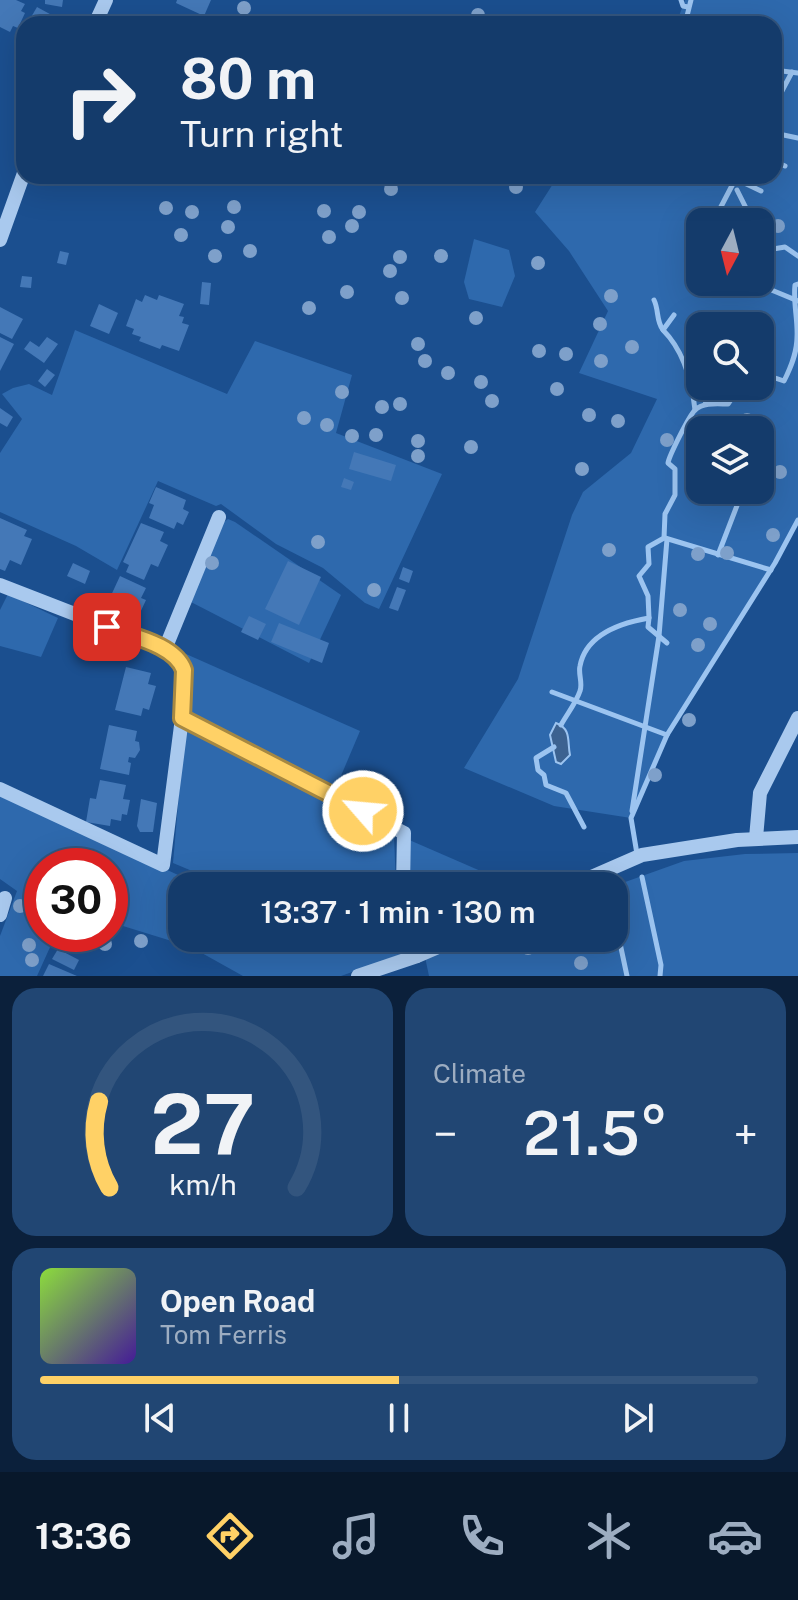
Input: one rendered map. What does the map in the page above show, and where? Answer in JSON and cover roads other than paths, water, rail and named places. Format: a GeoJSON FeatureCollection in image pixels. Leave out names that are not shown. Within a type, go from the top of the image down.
{"type":"FeatureCollection","features":[{"type":"Feature","properties":{"kind":"street"},"geometry":{"type":"LineString","coordinates":[[0,240],[20,184]]}},
{"type":"Feature","properties":{"kind":"street"},"geometry":{"type":"LineString","coordinates":[[165,649],[219,517]]}},
{"type":"Feature","properties":{"kind":"street"},"geometry":{"type":"LineString","coordinates":[[0,585],[165,649],[176,656],[184,670],[182,718],[163,865],[0,789]]}},
{"type":"Feature","properties":{"kind":"street"},"geometry":{"type":"LineString","coordinates":[[182,718],[404,833],[403,872]]}},
{"type":"Feature","properties":{"kind":"street"},"geometry":{"type":"LineString","coordinates":[[756,838],[760,793],[798,718]]}},
{"type":"Feature","properties":{"kind":"street"},"geometry":{"type":"LineString","coordinates":[[603,872],[642,855],[756,838],[798,837]]}},
{"type":"Feature","properties":{"kind":"street"},"geometry":{"type":"LineString","coordinates":[[0,915],[5,898]]}},
{"type":"Feature","properties":{"kind":"street"},"geometry":{"type":"LineString","coordinates":[[415,952],[417,956]]}},
{"type":"Feature","properties":{"kind":"street"},"geometry":{"type":"LineString","coordinates":[[358,976],[426,952]]}},
{"type":"Feature","properties":{"kind":"waterway"},"geometry":{"type":"LineString","coordinates":[[681,0],[683,6],[688,7]]}},
{"type":"Feature","properties":{"kind":"waterway"},"geometry":{"type":"LineString","coordinates":[[687,16],[691,0]]}},
{"type":"Feature","properties":{"kind":"waterway"},"geometry":{"type":"LineString","coordinates":[[782,71],[798,73]]}},
{"type":"Feature","properties":{"kind":"waterway"},"geometry":{"type":"LineString","coordinates":[[782,91],[792,72]]}},
{"type":"Feature","properties":{"kind":"waterway"},"geometry":{"type":"LineString","coordinates":[[782,135],[798,138]]}},
{"type":"Feature","properties":{"kind":"waterway"},"geometry":{"type":"LineString","coordinates":[[720,208],[733,184]]}},
{"type":"Feature","properties":{"kind":"waterway"},"geometry":{"type":"LineString","coordinates":[[746,184],[761,191]]}},
{"type":"Feature","properties":{"kind":"waterway"},"geometry":{"type":"LineString","coordinates":[[737,190],[746,208]]}},
{"type":"Feature","properties":{"kind":"waterway"},"geometry":{"type":"LineString","coordinates":[[774,249],[785,247],[798,256]]}},
{"type":"Feature","properties":{"kind":"waterway"},"geometry":{"type":"LineString","coordinates":[[774,378],[784,381],[795,354],[795,285],[798,284]]}},
{"type":"Feature","properties":{"kind":"waterway"},"geometry":{"type":"LineString","coordinates":[[774,291],[798,301]]}},
{"type":"Feature","properties":{"kind":"waterway"},"geometry":{"type":"LineString","coordinates":[[654,300],[663,330]]}},
{"type":"Feature","properties":{"kind":"waterway"},"geometry":{"type":"LineString","coordinates":[[674,315],[663,330],[686,367],[695,410]]}},
{"type":"Feature","properties":{"kind":"waterway"},"geometry":{"type":"LineString","coordinates":[[705,404],[707,400]]}},
{"type":"Feature","properties":{"kind":"waterway"},"geometry":{"type":"LineString","coordinates":[[561,725],[580,691],[580,666],[589,646],[616,627],[649,618],[648,596],[639,576],[649,564],[648,547],[664,538],[665,514],[675,495],[675,469],[668,463],[695,410],[707,405],[728,404],[731,400]]}},
{"type":"Feature","properties":{"kind":"waterway"},"geometry":{"type":"LineString","coordinates":[[718,555],[738,504]]}},
{"type":"Feature","properties":{"kind":"waterway"},"geometry":{"type":"LineString","coordinates":[[637,854],[631,818],[667,735],[775,563],[798,520]]}},
{"type":"Feature","properties":{"kind":"waterway"},"geometry":{"type":"LineString","coordinates":[[665,538],[771,570]]}},
{"type":"Feature","properties":{"kind":"waterway"},"geometry":{"type":"LineString","coordinates":[[632,811],[659,636],[667,539]]}},
{"type":"Feature","properties":{"kind":"waterway"},"geometry":{"type":"LineString","coordinates":[[649,618],[648,627],[667,643]]}},
{"type":"Feature","properties":{"kind":"waterway"},"geometry":{"type":"LineString","coordinates":[[552,692],[667,735]]}},
{"type":"Feature","properties":{"kind":"waterway"},"geometry":{"type":"LineString","coordinates":[[554,747],[536,758],[538,770],[544,775],[546,785],[566,793],[584,827]]}},
{"type":"Feature","properties":{"kind":"waterway"},"geometry":{"type":"LineString","coordinates":[[642,877],[661,965],[660,976]]}},
{"type":"Feature","properties":{"kind":"waterway"},"geometry":{"type":"LineString","coordinates":[[622,952],[627,976]]}}]}
